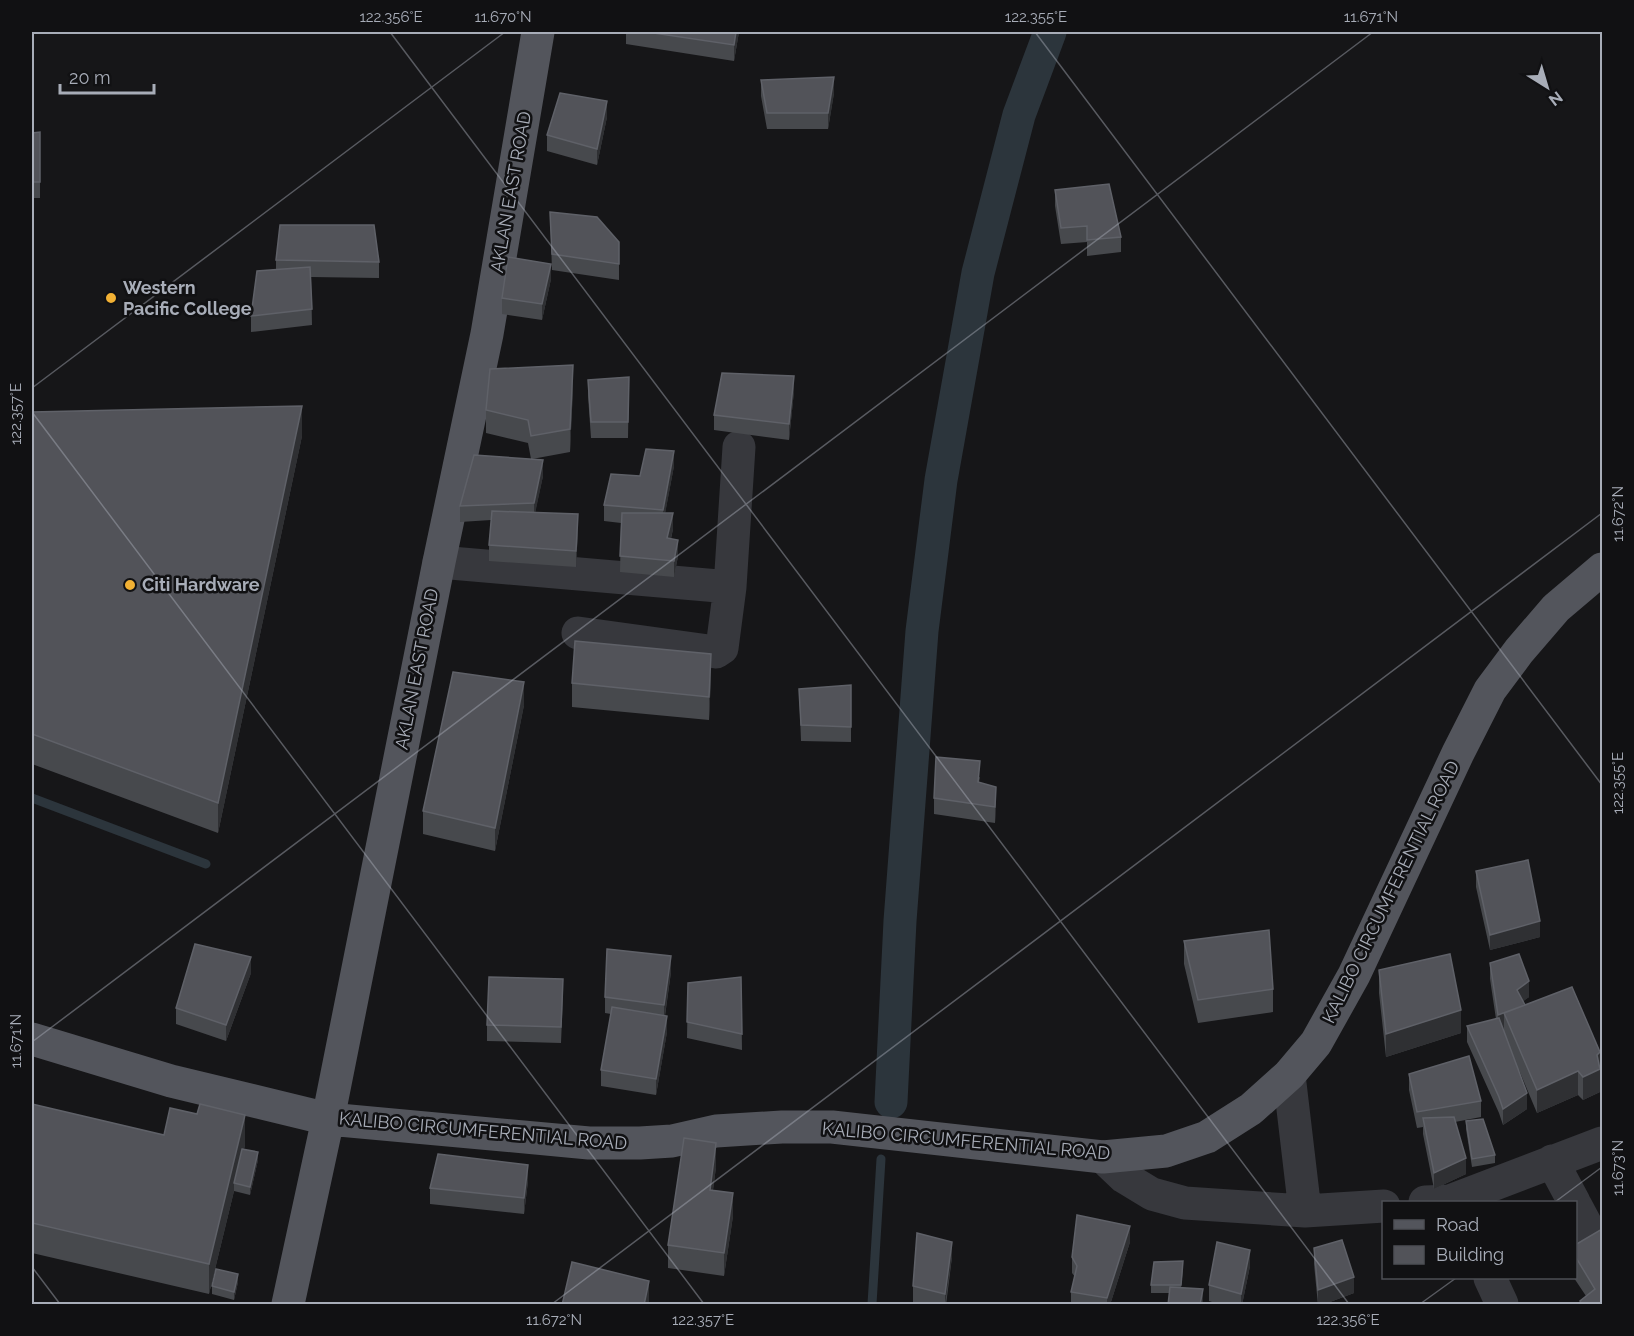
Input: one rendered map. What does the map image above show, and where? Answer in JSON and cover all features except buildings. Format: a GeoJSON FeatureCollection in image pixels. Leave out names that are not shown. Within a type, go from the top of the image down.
{"type":"FeatureCollection","features":[{"type":"Feature","properties":{"kind":"main road","name":"AKLAN EAST ROAD"},"geometry":{"type":"LineString","coordinates":[[288,1305],[328,1119],[487,334],[538,32]]}},
{"type":"Feature","properties":{"kind":"main road","name":"KALIBO CIRCUMFERENTIAL ROAD"},"geometry":{"type":"LineString","coordinates":[[32,1039],[171,1081],[328,1119],[589,1143],[672,1141],[716,1131],[832,1127],[1103,1157],[1166,1151],[1207,1137],[1251,1108],[1289,1075],[1316,1042],[1354,975],[1490,690],[1519,651],[1556,608],[1602,569]]}},
{"type":"Feature","properties":{"kind":"street"},"geometry":{"type":"LineString","coordinates":[[578,633],[716,652],[722,648],[730,587],[739,447]]}},
{"type":"Feature","properties":{"kind":"street"},"geometry":{"type":"LineString","coordinates":[[439,562],[730,587]]}},
{"type":"Feature","properties":{"kind":"street"},"geometry":{"type":"LineString","coordinates":[[1289,1075],[1305,1211]]}},
{"type":"Feature","properties":{"kind":"street"},"geometry":{"type":"LineString","coordinates":[[1445,1201],[1602,1143]]}},
{"type":"Feature","properties":{"kind":"street"},"geometry":{"type":"LineString","coordinates":[[1103,1157],[1124,1177],[1152,1194],[1185,1203],[1305,1211],[1382,1206]]}},
{"type":"Feature","properties":{"kind":"street"},"geometry":{"type":"LineString","coordinates":[[1552,1161],[1573,1201]]}},
{"type":"Feature","properties":{"kind":"street"},"geometry":{"type":"LineString","coordinates":[[1577,1208],[1592,1236]]}},
{"type":"Feature","properties":{"kind":"street"},"geometry":{"type":"LineString","coordinates":[[1490,1279],[1502,1305]]}},
{"type":"Feature","properties":{"kind":"waterway"},"geometry":{"type":"LineString","coordinates":[[891,1102],[900,921],[922,631],[941,480],[978,273],[1019,115],[1050,32]]}},
{"type":"Feature","properties":{"kind":"waterway"},"geometry":{"type":"LineString","coordinates":[[32,798],[206,864]]}},
{"type":"Feature","properties":{"kind":"waterway"},"geometry":{"type":"LineString","coordinates":[[872,1304],[881,1159]]}},
{"type":"Feature","properties":{"kind":"place","name":"Western Pacific College"},"geometry":{"type":"Point","coordinates":[111,298]}},
{"type":"Feature","properties":{"kind":"place","name":"Citi Hardware"},"geometry":{"type":"Point","coordinates":[130,585]}}]}
